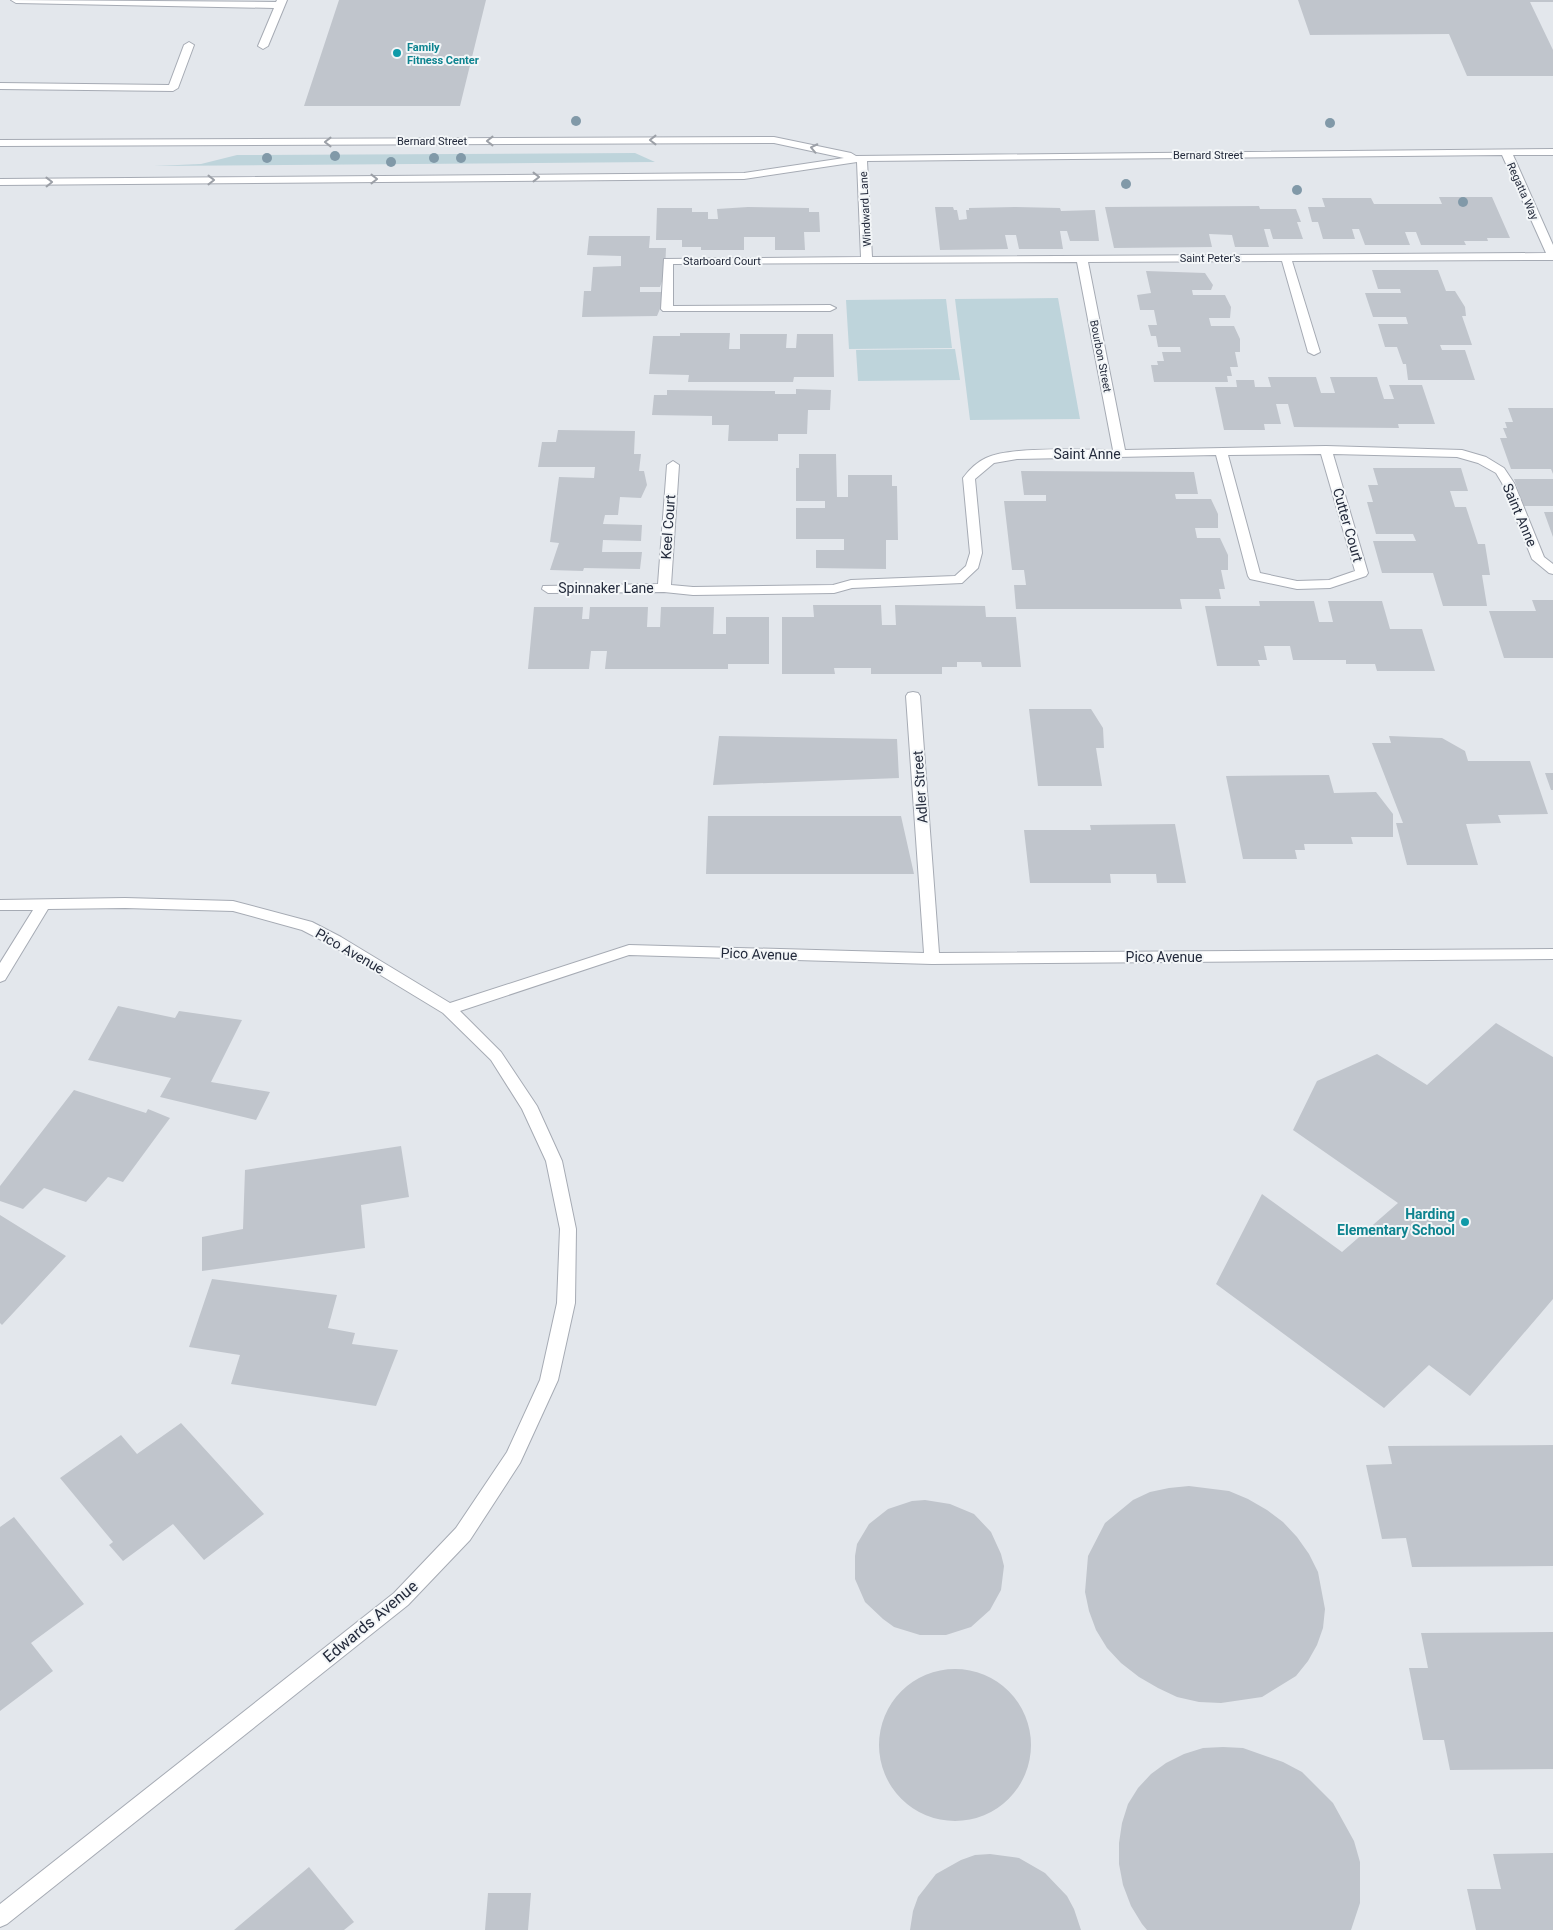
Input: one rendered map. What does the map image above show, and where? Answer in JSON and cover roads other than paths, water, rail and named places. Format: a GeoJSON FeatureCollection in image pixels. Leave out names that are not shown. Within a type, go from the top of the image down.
{"type":"FeatureCollection","features":[{"type":"Feature","properties":{"kind":"street"},"geometry":{"type":"LineString","coordinates":[[16,0],[280,3],[263,46]]}},
{"type":"Feature","properties":{"kind":"street"},"geometry":{"type":"LineString","coordinates":[[0,86],[173,88],[189,45]]}},
{"type":"Feature","properties":{"kind":"street","name":"Bernard Street"},"geometry":{"type":"LineString","coordinates":[[0,143],[774,140],[862,158]]}},
{"type":"Feature","properties":{"kind":"street","name":"Regatta Way"},"geometry":{"type":"LineString","coordinates":[[1506,152],[1553,256]]}},
{"type":"Feature","properties":{"kind":"street","name":"Bernard Street"},"geometry":{"type":"LineString","coordinates":[[0,182],[744,176],[862,158],[1553,152]]}},
{"type":"Feature","properties":{"kind":"street","name":"Windward Lane"},"geometry":{"type":"LineString","coordinates":[[862,158],[867,260]]}},
{"type":"Feature","properties":{"kind":"street","name":"Saint Peter's"},"geometry":{"type":"LineString","coordinates":[[867,260],[1553,256]]}},
{"type":"Feature","properties":{"kind":"street"},"geometry":{"type":"LineString","coordinates":[[1286,257],[1314,352]]}},
{"type":"Feature","properties":{"kind":"street","name":"Bourbon Street"},"geometry":{"type":"LineString","coordinates":[[1082,258],[1120,454]]}},
{"type":"Feature","properties":{"kind":"street","name":"Starboard Court"},"geometry":{"type":"LineString","coordinates":[[830,308],[667,309],[668,261],[867,260]]}},
{"type":"Feature","properties":{"kind":"street","name":"Saint Anne"},"geometry":{"type":"LineString","coordinates":[[664,588],[693,591],[834,589],[851,584],[958,580],[972,568],[976,554],[969,478],[980,464],[998,457],[1017,455],[1326,450],[1458,453],[1482,460],[1500,471],[1508,483],[1538,559],[1553,570]]}},
{"type":"Feature","properties":{"kind":"street","name":"Cutter Court"},"geometry":{"type":"LineString","coordinates":[[1221,453],[1254,576],[1297,585],[1314,585],[1330,584],[1362,573],[1326,450]]}},
{"type":"Feature","properties":{"kind":"street","name":"Keel Court"},"geometry":{"type":"LineString","coordinates":[[664,588],[673,465]]}},
{"type":"Feature","properties":{"kind":"street","name":"Spinnaker Lane"},"geometry":{"type":"LineString","coordinates":[[548,589],[664,588]]}},
{"type":"Feature","properties":{"kind":"street","name":"Adler Street"},"geometry":{"type":"LineString","coordinates":[[913,696],[932,959]]}},
{"type":"Feature","properties":{"kind":"street","name":"Pico Avenue"},"geometry":{"type":"LineString","coordinates":[[0,905],[125,903],[233,906],[307,926],[336,941],[448,1009],[629,950],[932,959],[1553,954]]}},
{"type":"Feature","properties":{"kind":"street"},"geometry":{"type":"LineString","coordinates":[[0,976],[44,904]]}},
{"type":"Feature","properties":{"kind":"street","name":"Edwards Avenue"},"geometry":{"type":"LineString","coordinates":[[0,1917],[401,1599],[463,1534],[514,1458],[549,1380],[566,1303],[568,1230],[554,1161],[529,1106],[496,1056],[448,1009]]}},
{"type":"Feature","properties":{"kind":"place","name":"Family Fitness Center"},"geometry":{"type":"Point","coordinates":[397,53]}},
{"type":"Feature","properties":{"kind":"place","name":"Harding Elementary School"},"geometry":{"type":"Point","coordinates":[1465,1222]}}]}
